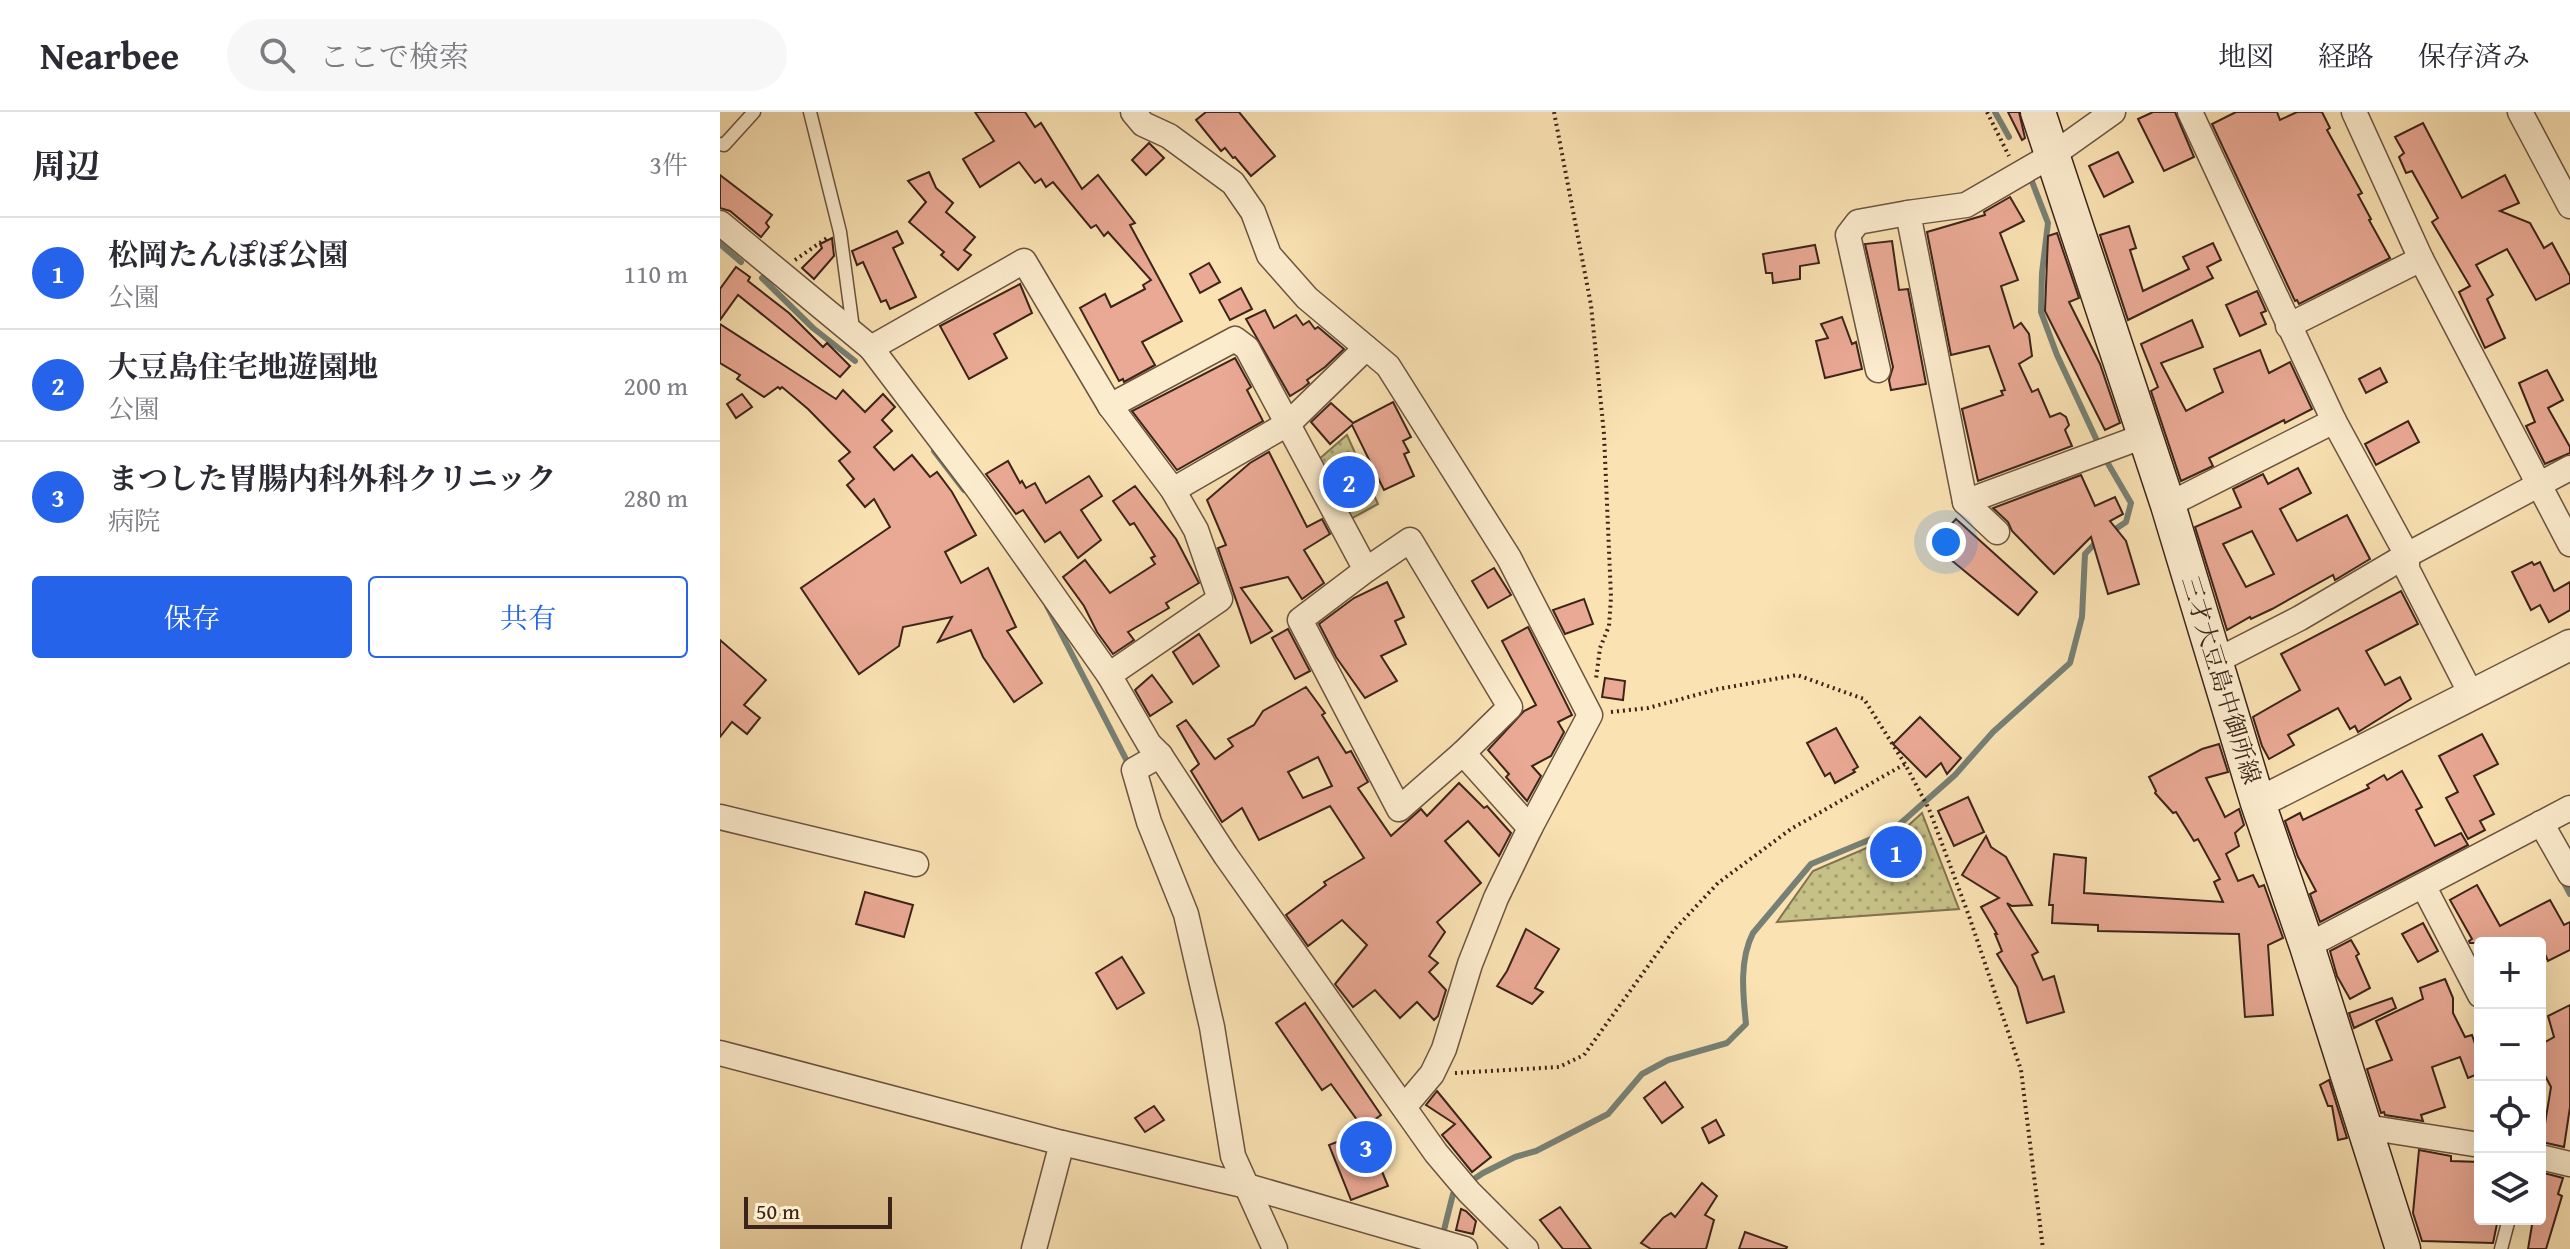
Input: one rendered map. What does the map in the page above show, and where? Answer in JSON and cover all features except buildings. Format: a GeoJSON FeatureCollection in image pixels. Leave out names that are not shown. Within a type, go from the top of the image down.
{"type":"FeatureCollection","features":[{"type":"Feature","properties":{"kind":"main road","name":"三才大豆島中御所線"},"geometry":{"type":"LineString","coordinates":[[2038,112],[2168,505],[2258,803],[2366,1127],[2403,1249]]}},
{"type":"Feature","properties":{"kind":"street"},"geometry":{"type":"LineString","coordinates":[[1133,112],[1143,124],[1180,143],[1233,183],[1253,212],[1269,255],[1307,298],[1388,366],[1509,558],[1590,715],[1496,898],[1470,964],[1453,1024],[1432,1074],[1405,1106]]}},
{"type":"Feature","properties":{"kind":"street"},"geometry":{"type":"LineString","coordinates":[[1878,370],[1848,235],[1858,222],[1966,205],[2054,154],[2113,112]]}},
{"type":"Feature","properties":{"kind":"street"},"geometry":{"type":"LineString","coordinates":[[2190,112],[2288,326],[2334,421],[2407,555],[2407,569],[2471,694]]}},
{"type":"Feature","properties":{"kind":"street"},"geometry":{"type":"LineString","coordinates":[[2520,112],[2570,206]]}},
{"type":"Feature","properties":{"kind":"street"},"geometry":{"type":"LineString","coordinates":[[2363,116],[2421,259],[2570,544]]}},
{"type":"Feature","properties":{"kind":"street"},"geometry":{"type":"LineString","coordinates":[[1908,213],[1965,502],[1997,532]]}},
{"type":"Feature","properties":{"kind":"street"},"geometry":{"type":"LineString","coordinates":[[720,223],[871,348],[978,489],[1109,675],[1149,744],[1160,755],[1226,856],[1436,1153],[1464,1187],[1526,1249]]}},
{"type":"Feature","properties":{"kind":"street"},"geometry":{"type":"LineString","coordinates":[[2288,326],[2421,259]]}},
{"type":"Feature","properties":{"kind":"street"},"geometry":{"type":"LineString","coordinates":[[871,348],[1024,261],[1110,406],[1173,490],[1196,530],[1220,599],[1109,675]]}},
{"type":"Feature","properties":{"kind":"street"},"geometry":{"type":"LineString","coordinates":[[1110,406],[1235,339],[1247,348],[1366,570]]}},
{"type":"Feature","properties":{"kind":"street"},"geometry":{"type":"LineString","coordinates":[[1173,490],[1289,423],[1366,348]]}},
{"type":"Feature","properties":{"kind":"street"},"geometry":{"type":"LineString","coordinates":[[2168,505],[2334,421]]}},
{"type":"Feature","properties":{"kind":"street"},"geometry":{"type":"LineString","coordinates":[[1965,502],[2144,436]]}},
{"type":"Feature","properties":{"kind":"street"},"geometry":{"type":"LineString","coordinates":[[2216,661],[2300,618],[2407,555],[2570,468]]}},
{"type":"Feature","properties":{"kind":"street"},"geometry":{"type":"LineString","coordinates":[[1410,540],[1510,707],[1399,809],[1300,620],[1366,570],[1410,540]]}},
{"type":"Feature","properties":{"kind":"street"},"geometry":{"type":"LineString","coordinates":[[2258,803],[2570,645]]}},
{"type":"Feature","properties":{"kind":"street"},"geometry":{"type":"LineString","coordinates":[[1463,753],[1530,828]]}},
{"type":"Feature","properties":{"kind":"street"},"geometry":{"type":"LineString","coordinates":[[1160,755],[1134,770],[1149,822],[1186,914],[1212,1027],[1233,1156],[1275,1249]]}},
{"type":"Feature","properties":{"kind":"street"},"geometry":{"type":"LineString","coordinates":[[2307,946],[2570,808]]}},
{"type":"Feature","properties":{"kind":"street"},"geometry":{"type":"LineString","coordinates":[[720,817],[916,864]]}},
{"type":"Feature","properties":{"kind":"street"},"geometry":{"type":"LineString","coordinates":[[2541,823],[2570,874]]}},
{"type":"Feature","properties":{"kind":"street"},"geometry":{"type":"LineString","coordinates":[[2424,887],[2474,983]]}},
{"type":"Feature","properties":{"kind":"street"},"geometry":{"type":"LineString","coordinates":[[720,1053],[1062,1143],[1247,1186],[1449,1245]]}},
{"type":"Feature","properties":{"kind":"street"},"geometry":{"type":"LineString","coordinates":[[2366,1127],[2474,1144]]}},
{"type":"Feature","properties":{"kind":"street"},"geometry":{"type":"LineString","coordinates":[[1034,1249],[1062,1143]]}},
{"type":"Feature","properties":{"kind":"street"},"geometry":{"type":"LineString","coordinates":[[2546,1158],[2570,1164]]}},
{"type":"Feature","properties":{"kind":"lane"},"geometry":{"type":"LineString","coordinates":[[720,144],[724,145],[754,112]]}},
{"type":"Feature","properties":{"kind":"lane"},"geometry":{"type":"LineString","coordinates":[[810,112],[840,231],[852,321],[847,327]]}},
{"type":"Feature","properties":{"kind":"lane"},"geometry":{"type":"LineString","coordinates":[[2501,1249],[2507,1225]]}},
{"type":"Feature","properties":{"kind":"lane"},"geometry":{"type":"LineString","coordinates":[[2403,1249],[2412,1249]]}},
{"type":"Feature","properties":{"kind":"path"},"geometry":{"type":"LineString","coordinates":[[1554,112],[1591,305],[1604,434],[1611,597],[1609,626],[1600,648],[1590,715],[1648,708],[1718,689],[1797,675],[1864,699],[1929,809],[2021,1070],[2043,1249]]}},
{"type":"Feature","properties":{"kind":"path"},"geometry":{"type":"LineString","coordinates":[[1987,112],[2017,173]]}},
{"type":"Feature","properties":{"kind":"path"},"geometry":{"type":"LineString","coordinates":[[780,271],[811,247],[840,231]]}},
{"type":"Feature","properties":{"kind":"path"},"geometry":{"type":"LineString","coordinates":[[1432,1074],[1559,1067],[1584,1055],[1674,930],[1718,883],[1791,829],[1905,764]]}},
{"type":"Feature","properties":{"kind":"shaded area"},"geometry":{"type":"Polygon","coordinates":[[[1347,435],[1378,504],[1349,520],[1318,460],[1347,435]]]}},
{"type":"Feature","properties":{"kind":"shaded area"},"geometry":{"type":"Polygon","coordinates":[[[1922,813],[1959,909],[1777,922],[1813,871],[1899,834],[1922,813]]]}},
{"type":"Feature","properties":{"kind":"waterway"},"geometry":{"type":"LineString","coordinates":[[1995,112],[2009,137]]}},
{"type":"Feature","properties":{"kind":"waterway"},"geometry":{"type":"LineString","coordinates":[[2031,179],[2048,223],[2041,312],[2057,355],[2099,445]]}},
{"type":"Feature","properties":{"kind":"waterway"},"geometry":{"type":"LineString","coordinates":[[720,244],[741,262]]}},
{"type":"Feature","properties":{"kind":"waterway"},"geometry":{"type":"LineString","coordinates":[[762,278],[813,328],[855,361]]}},
{"type":"Feature","properties":{"kind":"waterway"},"geometry":{"type":"LineString","coordinates":[[934,451],[964,490]]}},
{"type":"Feature","properties":{"kind":"waterway"},"geometry":{"type":"LineString","coordinates":[[2103,455],[2131,503],[2126,522],[2111,532]]}},
{"type":"Feature","properties":{"kind":"waterway"},"geometry":{"type":"LineString","coordinates":[[1468,1183],[1515,1157],[1536,1151],[1608,1114],[1642,1074],[1668,1060],[1727,1043],[1746,1024],[1743,978],[1753,933],[1811,864],[1893,830],[1955,775],[1993,732],[2070,663],[2082,617],[2085,554],[2098,540]]}},
{"type":"Feature","properties":{"kind":"waterway"},"geometry":{"type":"LineString","coordinates":[[1047,606],[1130,767]]}},
{"type":"Feature","properties":{"kind":"waterway"},"geometry":{"type":"LineString","coordinates":[[2562,879],[2570,894]]}},
{"type":"Feature","properties":{"kind":"waterway"},"geometry":{"type":"LineString","coordinates":[[1442,1238],[1453,1194],[1459,1190]]}},
{"type":"Feature","properties":{"kind":"place","name":"大豆島住宅地遊園地"},"geometry":{"type":"Point","coordinates":[1349,482]}},
{"type":"Feature","properties":{"kind":"place","name":"松岡たんぽぽ公園"},"geometry":{"type":"Point","coordinates":[1896,852]}},
{"type":"Feature","properties":{"kind":"place","name":"まつした胃腸内科外科クリニック"},"geometry":{"type":"Point","coordinates":[1366,1147]}}]}
